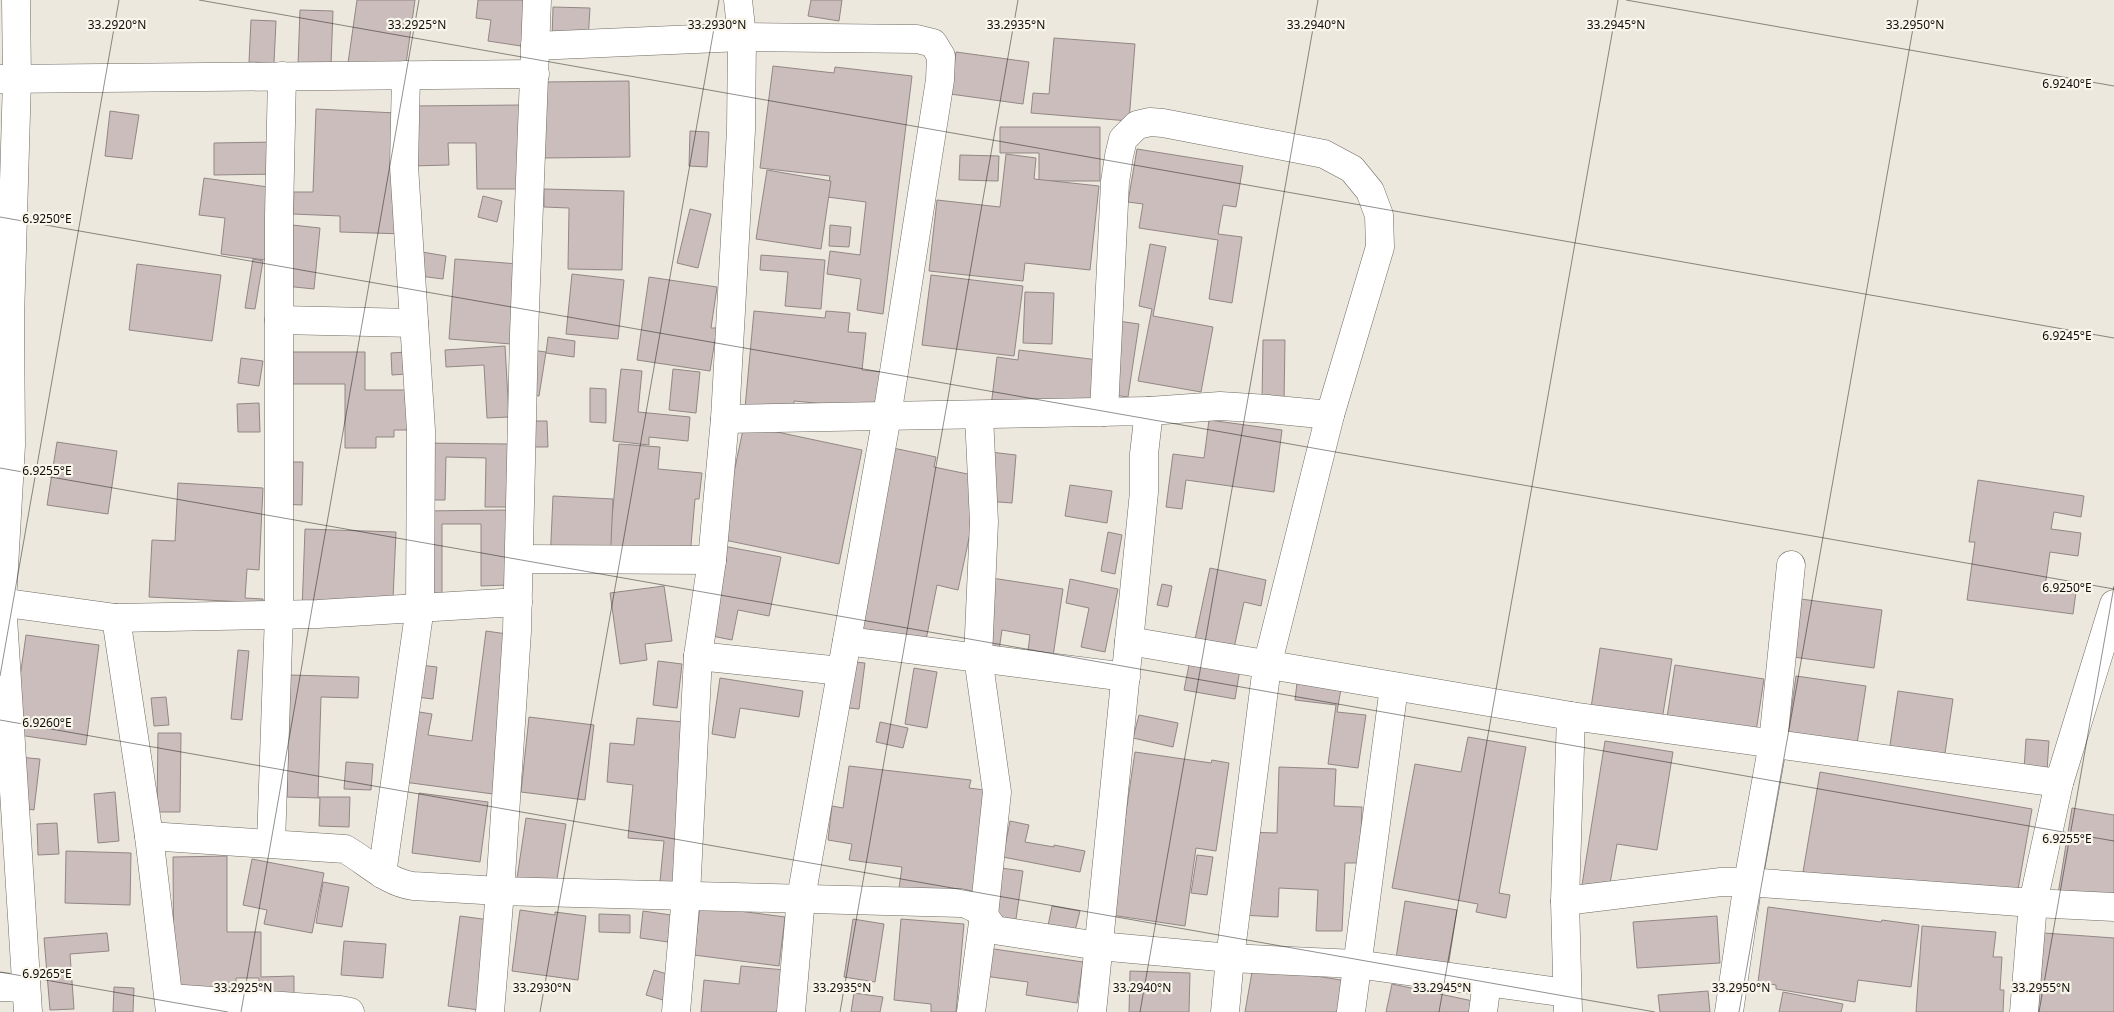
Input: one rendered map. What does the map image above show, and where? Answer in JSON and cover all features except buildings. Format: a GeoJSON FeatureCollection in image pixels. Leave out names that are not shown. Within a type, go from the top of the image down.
{"type":"FeatureCollection","features":[{"type":"Feature","properties":{"kind":"street"},"geometry":{"type":"LineString","coordinates":[[16,0],[8,79],[11,445],[1,602],[18,996]]}},
{"type":"Feature","properties":{"kind":"street"},"geometry":{"type":"LineString","coordinates":[[490,1012],[500,891],[518,602],[524,334],[536,74],[537,0]]}},
{"type":"Feature","properties":{"kind":"street"},"geometry":{"type":"LineString","coordinates":[[676,1012],[686,895],[698,656],[712,560],[724,419],[741,130],[742,37],[738,0]]}},
{"type":"Feature","properties":{"kind":"street"},"geometry":{"type":"LineString","coordinates":[[535,46],[742,37],[918,39],[933,44],[941,56],[940,80],[887,416],[801,898],[790,1012]]}},
{"type":"Feature","properties":{"kind":"street"},"geometry":{"type":"LineString","coordinates":[[8,79],[536,74]]}},
{"type":"Feature","properties":{"kind":"street"},"geometry":{"type":"LineString","coordinates":[[382,874],[420,608],[421,430],[404,166],[406,75]]}},
{"type":"Feature","properties":{"kind":"street"},"geometry":{"type":"LineString","coordinates":[[271,844],[280,614],[279,320],[282,76]]}},
{"type":"Feature","properties":{"kind":"street"},"geometry":{"type":"LineString","coordinates":[[1104,412],[1114,182],[1123,139],[1137,125],[1150,122],[1172,124],[1324,154],[1352,169],[1370,191],[1378,215],[1380,247],[1330,416],[1267,666],[1230,958],[1225,1012]]}},
{"type":"Feature","properties":{"kind":"street"},"geometry":{"type":"LineString","coordinates":[[279,320],[414,324]]}},
{"type":"Feature","properties":{"kind":"street"},"geometry":{"type":"LineString","coordinates":[[724,419],[1149,411],[1220,406],[1330,416]]}},
{"type":"Feature","properties":{"kind":"street"},"geometry":{"type":"LineString","coordinates":[[1092,1012],[1144,492],[1144,454],[1149,411]]}},
{"type":"Feature","properties":{"kind":"street"},"geometry":{"type":"LineString","coordinates":[[971,1012],[984,915],[997,792],[978,658],[984,522],[979,415]]}},
{"type":"Feature","properties":{"kind":"street"},"geometry":{"type":"LineString","coordinates":[[519,559],[712,560]]}},
{"type":"Feature","properties":{"kind":"street"},"geometry":{"type":"LineString","coordinates":[[1729,1012],[1748,882],[1773,743],[1791,565]]}},
{"type":"Feature","properties":{"kind":"street"},"geometry":{"type":"LineString","coordinates":[[1,602],[116,618],[280,614],[518,602]]}},
{"type":"Feature","properties":{"kind":"street"},"geometry":{"type":"LineString","coordinates":[[2024,1012],[2033,904],[2059,783],[2114,604]]}},
{"type":"Feature","properties":{"kind":"street"},"geometry":{"type":"LineString","coordinates":[[116,618],[149,836],[170,1005],[331,1009],[350,1012]]}},
{"type":"Feature","properties":{"kind":"street"},"geometry":{"type":"LineString","coordinates":[[847,641],[1126,678]]}},
{"type":"Feature","properties":{"kind":"street"},"geometry":{"type":"LineString","coordinates":[[1129,641],[1267,666],[1571,716],[2059,783]]}},
{"type":"Feature","properties":{"kind":"street"},"geometry":{"type":"LineString","coordinates":[[698,656],[841,671]]}},
{"type":"Feature","properties":{"kind":"street"},"geometry":{"type":"LineString","coordinates":[[1351,1012],[1394,687]]}},
{"type":"Feature","properties":{"kind":"street"},"geometry":{"type":"LineString","coordinates":[[149,836],[345,849],[382,874],[401,884],[500,891],[961,903],[973,905],[984,915],[994,930],[1099,946],[1230,958],[1356,964],[1487,982],[1568,1002],[1565,901],[1571,716]]}},
{"type":"Feature","properties":{"kind":"street"},"geometry":{"type":"LineString","coordinates":[[1565,901],[1721,882],[1748,882],[2033,904],[2114,907]]}},
{"type":"Feature","properties":{"kind":"street"},"geometry":{"type":"LineString","coordinates":[[1482,1012],[1487,982]]}}]}
